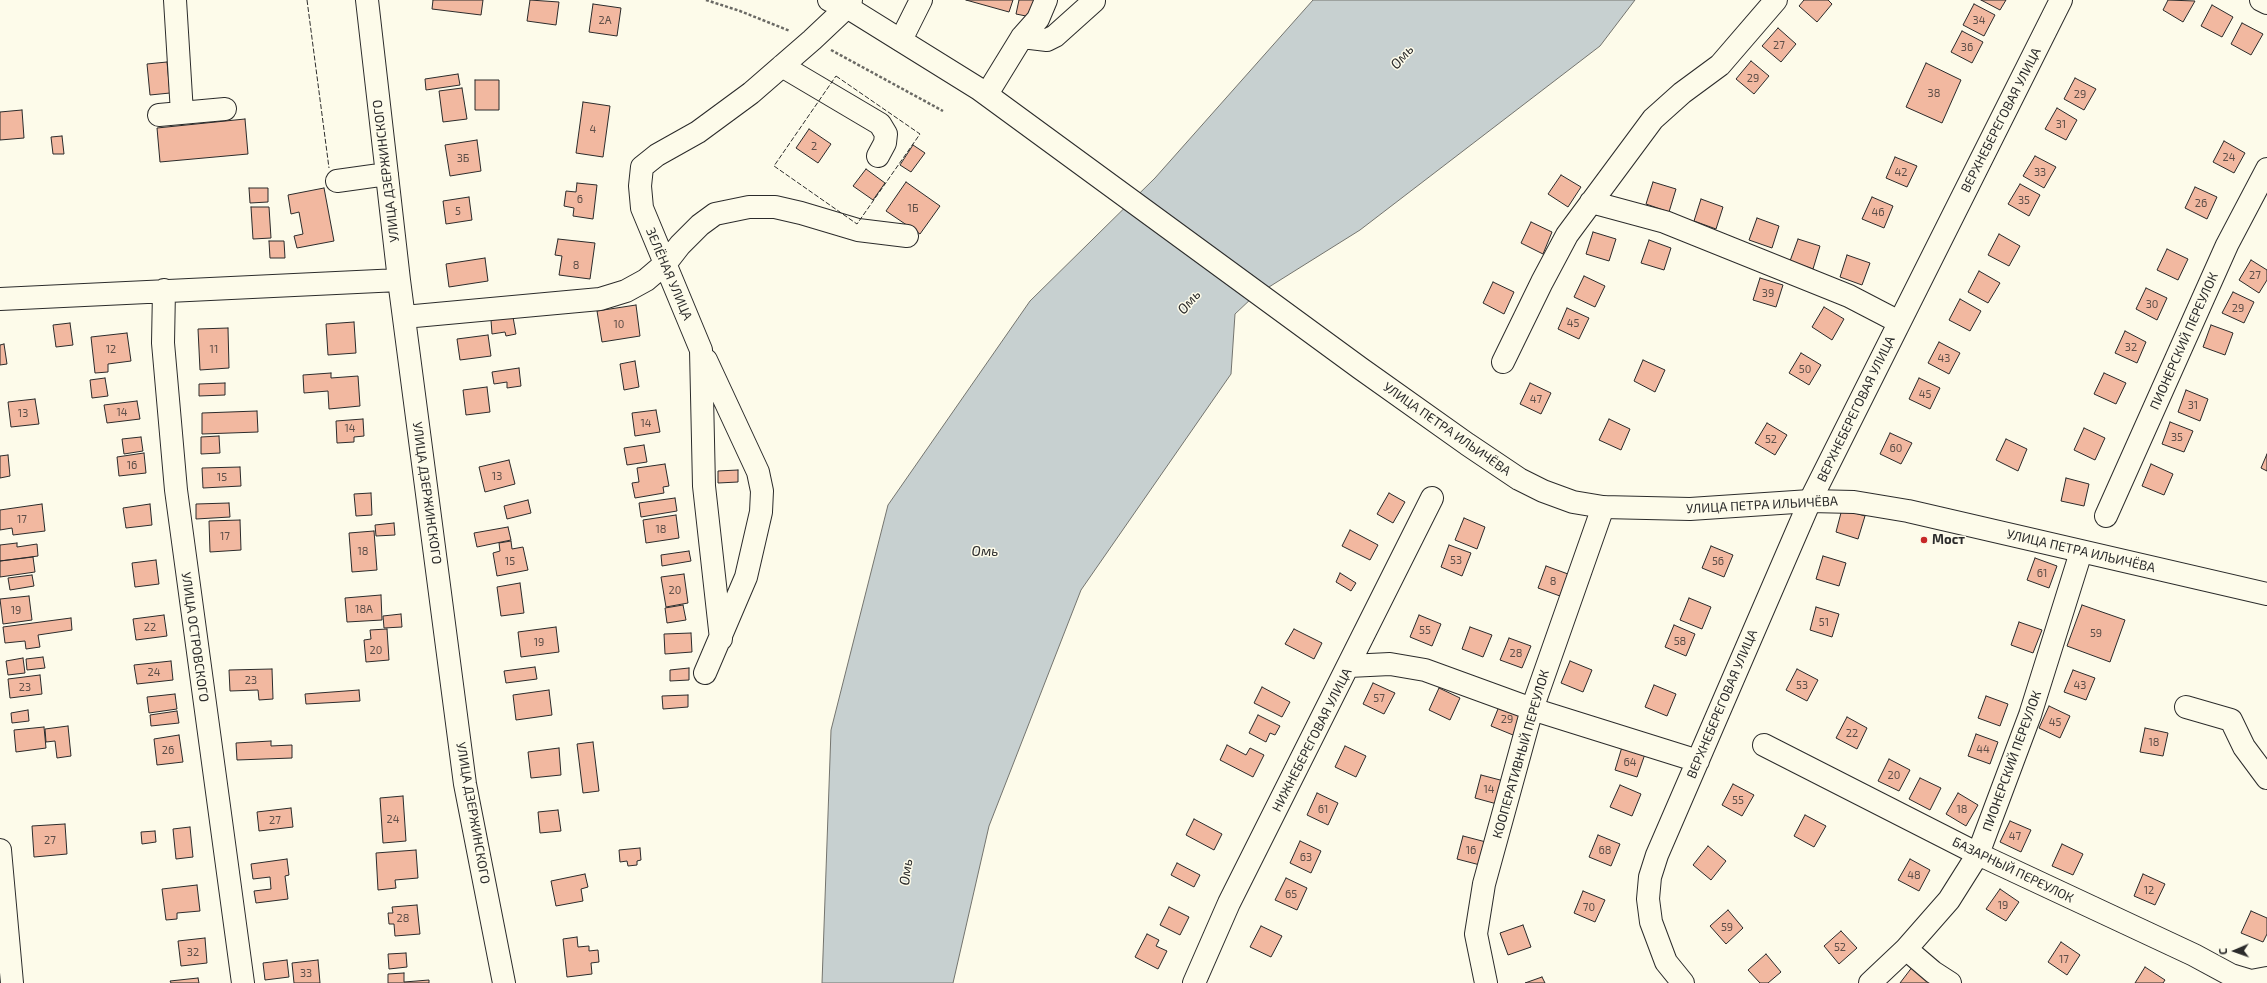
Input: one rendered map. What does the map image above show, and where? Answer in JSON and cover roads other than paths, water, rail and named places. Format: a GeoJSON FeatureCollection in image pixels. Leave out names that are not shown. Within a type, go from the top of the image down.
{"type":"FeatureCollection","features":[{"type":"Feature","properties":{"kind":"street"},"geometry":{"type":"LineString","coordinates":[[175,0],[182,113]]}},
{"type":"Feature","properties":{"kind":"street","name":"УЛИЦА ДЗЕРЖИНСКОГО"},"geometry":{"type":"LineString","coordinates":[[367,0],[399,280],[466,784],[504,983]]}},
{"type":"Feature","properties":{"kind":"street"},"geometry":{"type":"LineString","coordinates":[[901,40],[921,0]]}},
{"type":"Feature","properties":{"kind":"street"},"geometry":{"type":"LineString","coordinates":[[987,94],[1022,37],[1038,19],[1046,0]]}},
{"type":"Feature","properties":{"kind":"street"},"geometry":{"type":"LineString","coordinates":[[1503,362],[1564,242],[1591,202],[1653,119],[1682,93],[1720,65],[1776,0]]}},
{"type":"Feature","properties":{"kind":"street","name":"ВЕРХНЕБЕРЕГОВАЯ УЛИЦА"},"geometry":{"type":"LineString","coordinates":[[1683,983],[1666,962],[1657,943],[1651,922],[1648,898],[1650,877],[1657,855],[1810,500],[2062,0]]}},
{"type":"Feature","properties":{"kind":"street"},"geometry":{"type":"LineString","coordinates":[[2261,0],[2267,3]]}},
{"type":"Feature","properties":{"kind":"street"},"geometry":{"type":"LineString","coordinates":[[1022,37],[1048,40],[1055,36],[1094,1]]}},
{"type":"Feature","properties":{"kind":"street","name":"УЛИЦА ПЕТРА ИЛЬИЧЁВА"},"geometry":{"type":"LineString","coordinates":[[843,2],[987,94],[1360,368],[1519,479],[1543,491],[1573,502],[1603,507],[1690,509],[1810,500],[1854,502],[1908,511],[2267,594]]}},
{"type":"Feature","properties":{"kind":"street","name":"ЗЕЛЁНАЯ УЛИЦА"},"geometry":{"type":"LineString","coordinates":[[721,639],[704,486],[701,350],[666,263],[652,236],[642,208],[640,186],[642,167],[657,155],[698,132],[751,94],[782,66],[843,2]]}},
{"type":"Feature","properties":{"kind":"street"},"geometry":{"type":"LineString","coordinates":[[782,66],[880,124],[886,134],[885,144],[878,156]]}},
{"type":"Feature","properties":{"kind":"street"},"geometry":{"type":"LineString","coordinates":[[159,115],[225,109]]}},
{"type":"Feature","properties":{"kind":"street","name":"ПИОНЕРСКИЙ ПЕРЕУЛОК"},"geometry":{"type":"LineString","coordinates":[[2106,516],[2227,245],[2267,169]]}},
{"type":"Feature","properties":{"kind":"street"},"geometry":{"type":"LineString","coordinates":[[337,181],[387,174]]}},
{"type":"Feature","properties":{"kind":"street"},"geometry":{"type":"LineString","coordinates":[[1591,202],[1665,222],[1850,296],[1899,322]]}},
{"type":"Feature","properties":{"kind":"street"},"geometry":{"type":"LineString","coordinates":[[404,317],[600,299],[626,291],[646,280],[666,263],[680,245],[700,225],[715,214],[749,206],[775,207],[858,230],[907,236]]}},
{"type":"Feature","properties":{"kind":"street"},"geometry":{"type":"LineString","coordinates":[[0,299],[399,280]]}},
{"type":"Feature","properties":{"kind":"street","name":"УЛИЦА ОСТРОВСКОГО"},"geometry":{"type":"LineString","coordinates":[[164,290],[162,343],[176,490],[243,983]]}},
{"type":"Feature","properties":{"kind":"street"},"geometry":{"type":"LineString","coordinates":[[701,350],[758,472],[762,491],[761,512],[746,577],[721,639],[705,673]]}},
{"type":"Feature","properties":{"kind":"street","name":"НИЖНЕБЕРЕГОВАЯ УЛИЦА"},"geometry":{"type":"LineString","coordinates":[[1194,983],[1229,903],[1432,498]]}},
{"type":"Feature","properties":{"kind":"street","name":"КООПЕРАТИВНЫЙ ПЕРЕУЛОК"},"geometry":{"type":"LineString","coordinates":[[1486,983],[1476,934],[1484,884],[1532,709],[1603,507]]}},
{"type":"Feature","properties":{"kind":"street","name":"ПИОНЕРСКИЙ ПЕРЕУЛОК"},"geometry":{"type":"LineString","coordinates":[[1870,983],[1906,949],[1949,900],[1978,854],[2030,715],[2081,552]]}},
{"type":"Feature","properties":{"kind":"street"},"geometry":{"type":"LineString","coordinates":[[1349,666],[1390,664],[1425,670],[1532,709],[1698,761]]}},
{"type":"Feature","properties":{"kind":"street"},"geometry":{"type":"LineString","coordinates":[[2186,707],[2231,720],[2244,747],[2267,778]]}},
{"type":"Feature","properties":{"kind":"street","name":"БАЗАРНЫЙ ПЕРЕУЛОК"},"geometry":{"type":"LineString","coordinates":[[1764,745],[1978,854],[2194,955],[2232,975],[2251,981],[2267,978]]}},
{"type":"Feature","properties":{"kind":"street"},"geometry":{"type":"LineString","coordinates":[[0,850],[12,983]]}},
{"type":"Feature","properties":{"kind":"street"},"geometry":{"type":"LineString","coordinates":[[1906,949],[1933,972],[1950,983]]}},
{"type":"Feature","properties":{"kind":"water","name":"Омь"},"geometry":{"type":"Polygon","coordinates":[[[1313,0],[1635,0],[1600,46],[1360,230],[1253,297],[1235,314],[1231,374],[1081,590],[989,826],[953,983],[822,983],[831,730],[888,505],[1030,301],[1155,178],[1313,0]]]}},
{"type":"Feature","properties":{"kind":"place","name":"Мост"},"geometry":{"type":"Point","coordinates":[1924,540]}}]}
